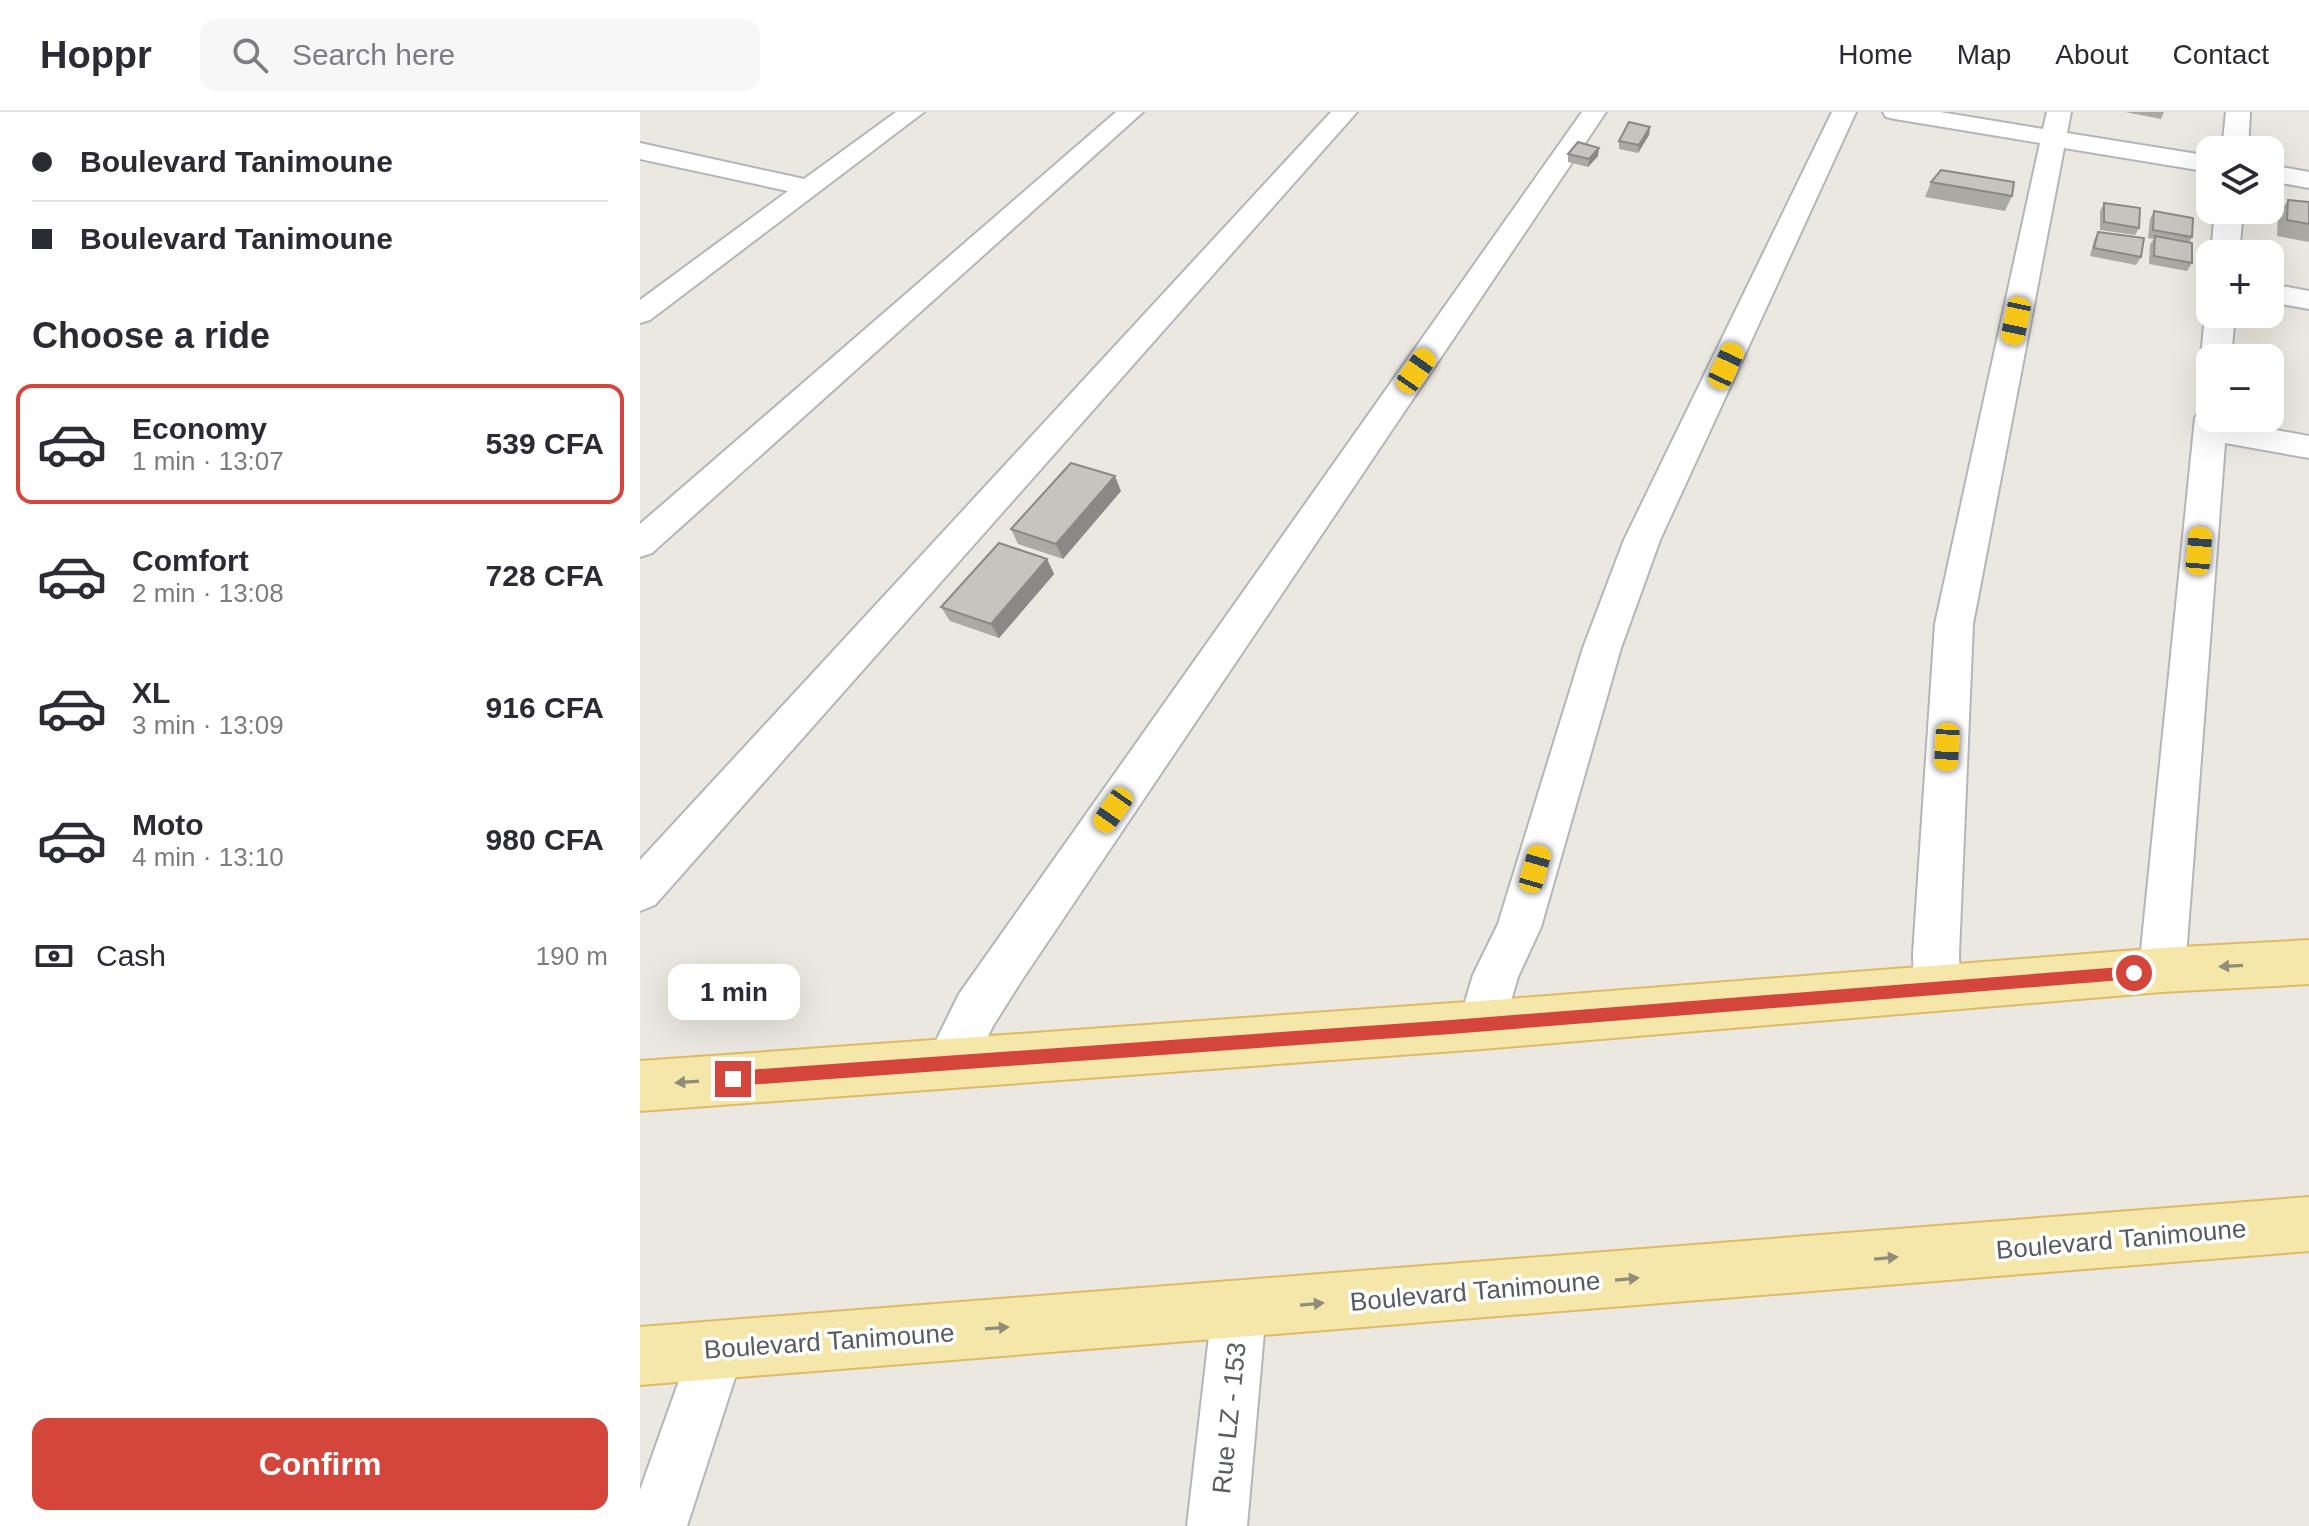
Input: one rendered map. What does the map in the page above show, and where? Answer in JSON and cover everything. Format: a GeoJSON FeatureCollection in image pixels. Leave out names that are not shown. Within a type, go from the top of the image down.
{"type":"FeatureCollection","features":[{"type":"Feature","properties":{"kind":"main road"},"geometry":{"type":"LineString","coordinates":[[640,1086],[1482,1025],[2162,970],[2309,962]]}},
{"type":"Feature","properties":{"kind":"main road","name":"Boulevard Tanimoune"},"geometry":{"type":"LineString","coordinates":[[640,1356],[2309,1224]]}},
{"type":"Feature","properties":{"kind":"street"},"geometry":{"type":"LineString","coordinates":[[648,301],[912,112]]}},
{"type":"Feature","properties":{"kind":"street"},"geometry":{"type":"LineString","coordinates":[[640,891],[1345,112]]}},
{"type":"Feature","properties":{"kind":"street"},"geometry":{"type":"LineString","coordinates":[[949,1063],[976,1010],[1006,965],[1594,112]]}},
{"type":"Feature","properties":{"kind":"street"},"geometry":{"type":"LineString","coordinates":[[1482,1025],[1496,975],[1519,927],[1602,648],[1642,540],[1844,112]]}},
{"type":"Feature","properties":{"kind":"street"},"geometry":{"type":"LineString","coordinates":[[1895,112],[2056,125],[2196,160]]}},
{"type":"Feature","properties":{"kind":"street"},"geometry":{"type":"LineString","coordinates":[[2236,136],[2238,112]]}},
{"type":"Feature","properties":{"kind":"street"},"geometry":{"type":"LineString","coordinates":[[640,544],[1117,115]]}},
{"type":"Feature","properties":{"kind":"street"},"geometry":{"type":"LineString","coordinates":[[1937,989],[1936,954],[1954,624],[2056,125]]}},
{"type":"Feature","properties":{"kind":"street"},"geometry":{"type":"LineString","coordinates":[[640,151],[808,188]]}},
{"type":"Feature","properties":{"kind":"street"},"geometry":{"type":"LineString","coordinates":[[2284,176],[2309,180]]}},
{"type":"Feature","properties":{"kind":"street"},"geometry":{"type":"LineString","coordinates":[[2284,296],[2309,300]]}},
{"type":"Feature","properties":{"kind":"street"},"geometry":{"type":"LineString","coordinates":[[2162,970],[2209,432]]}},
{"type":"Feature","properties":{"kind":"street"},"geometry":{"type":"LineString","coordinates":[[2244,432],[2309,447]]}},
{"type":"Feature","properties":{"kind":"street","name":"Rue LZ - 153"},"geometry":{"type":"LineString","coordinates":[[1217,1526],[1239,1310]]}},
{"type":"Feature","properties":{"kind":"street"},"geometry":{"type":"LineString","coordinates":[[657,1526],[717,1350]]}},
{"type":"Feature","properties":{"kind":"building"},"geometry":{"type":"Polygon","coordinates":[[[1629,122],[1650,127],[1639,145],[1619,141],[1629,122]]]}},
{"type":"Feature","properties":{"kind":"building"},"geometry":{"type":"Polygon","coordinates":[[[1578,142],[1599,148],[1589,159],[1568,154],[1578,142]]]}},
{"type":"Feature","properties":{"kind":"building"},"geometry":{"type":"Polygon","coordinates":[[[1941,170],[2014,182],[2012,196],[1931,182],[1941,170]]]}},
{"type":"Feature","properties":{"kind":"building"},"geometry":{"type":"Polygon","coordinates":[[[2288,200],[2309,202],[2309,224],[2287,220],[2288,200]]]}},
{"type":"Feature","properties":{"kind":"building"},"geometry":{"type":"Polygon","coordinates":[[[2104,203],[2140,208],[2139,228],[2104,222],[2104,203]]]}},
{"type":"Feature","properties":{"kind":"building"},"geometry":{"type":"Polygon","coordinates":[[[2154,211],[2193,218],[2192,237],[2153,230],[2154,211]]]}},
{"type":"Feature","properties":{"kind":"building"},"geometry":{"type":"Polygon","coordinates":[[[2098,232],[2144,238],[2141,257],[2094,248],[2098,232]]]}},
{"type":"Feature","properties":{"kind":"building"},"geometry":{"type":"Polygon","coordinates":[[[2155,236],[2192,243],[2192,263],[2154,256],[2155,236]]]}},
{"type":"Feature","properties":{"kind":"building"},"geometry":{"type":"Polygon","coordinates":[[[1071,463],[1115,476],[1056,544],[1011,529],[1071,463]]]}},
{"type":"Feature","properties":{"kind":"building"},"geometry":{"type":"Polygon","coordinates":[[[999,543],[1047,559],[991,624],[941,607],[999,543]]]}},
{"type":"Feature","properties":{"kind":"route"},"geometry":{"type":"LineString","coordinates":[[733,1079],[2134,973]]}}]}
